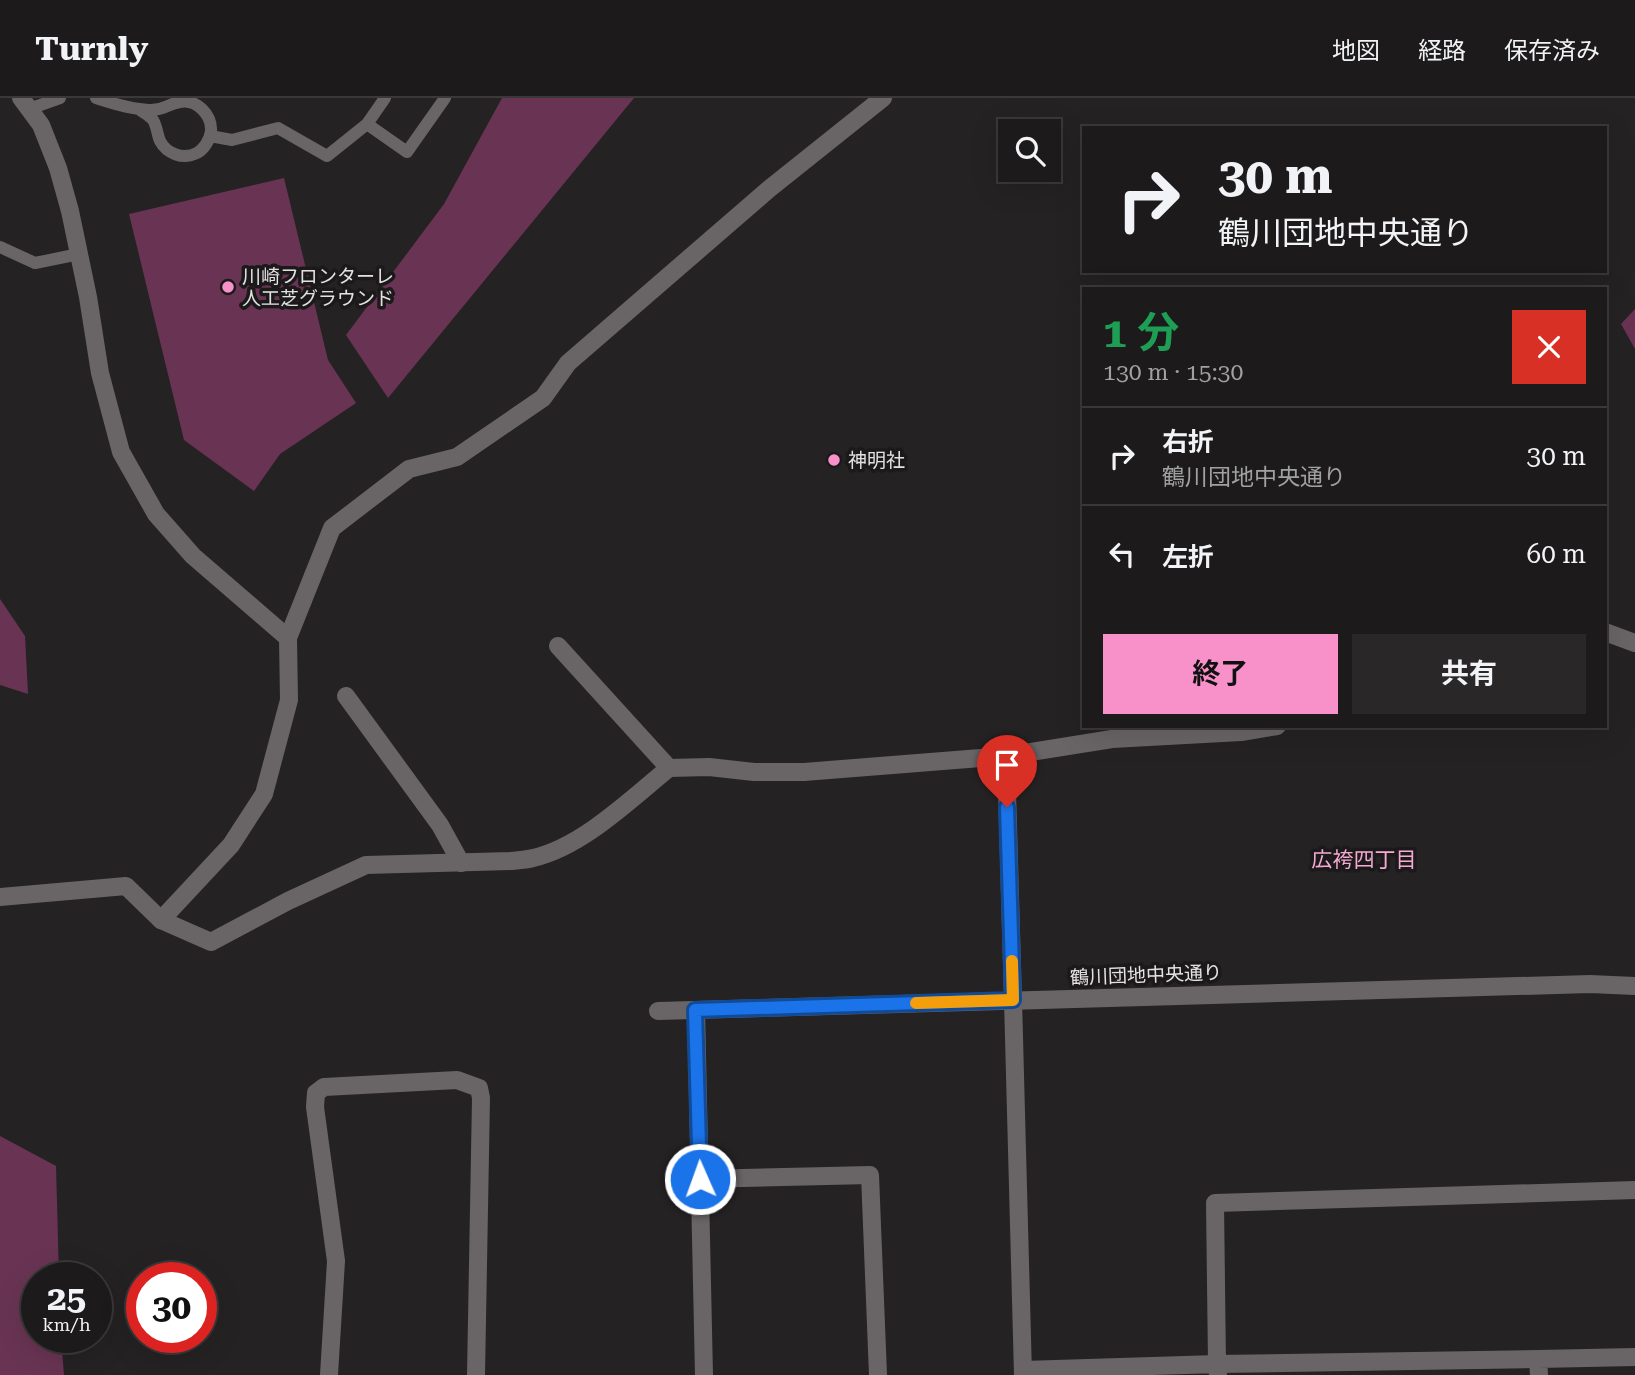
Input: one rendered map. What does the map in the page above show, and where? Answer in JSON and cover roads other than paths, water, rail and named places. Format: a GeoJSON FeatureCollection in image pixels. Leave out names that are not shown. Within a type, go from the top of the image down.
{"type":"FeatureCollection","features":[{"type":"Feature","properties":{"kind":"street"},"geometry":{"type":"LineString","coordinates":[[160,920],[230,845],[264,794],[289,700],[288,638],[332,528],[409,469],[457,457],[543,398],[568,363],[769,189],[883,98]]}},
{"type":"Feature","properties":{"kind":"street"},"geometry":{"type":"LineString","coordinates":[[25,103],[41,125],[58,168],[70,211],[100,373],[121,452],[156,514],[192,556],[288,638]]}},
{"type":"Feature","properties":{"kind":"street"},"geometry":{"type":"LineString","coordinates":[[1607,633],[1635,643]]}},
{"type":"Feature","properties":{"kind":"street"},"geometry":{"type":"LineString","coordinates":[[558,646],[669,768]]}},
{"type":"Feature","properties":{"kind":"street"},"geometry":{"type":"LineString","coordinates":[[346,696],[440,825],[461,863]]}},
{"type":"Feature","properties":{"kind":"street"},"geometry":{"type":"LineString","coordinates":[[0,897],[126,886],[160,920],[211,943],[288,901],[366,865],[511,861],[533,858],[561,848],[600,824],[669,768],[709,767],[754,772],[803,772],[1006,756],[1112,739],[1241,732],[1265,728]]}},
{"type":"Feature","properties":{"kind":"street"},"geometry":{"type":"LineString","coordinates":[[1006,756],[1023,1373],[1539,1367],[1635,1357]]}},
{"type":"Feature","properties":{"kind":"street","name":"鶴川団地中央通り"},"geometry":{"type":"LineString","coordinates":[[658,1012],[1590,984],[1635,986]]}},
{"type":"Feature","properties":{"kind":"street"},"geometry":{"type":"LineString","coordinates":[[695,1010],[704,1375]]}},
{"type":"Feature","properties":{"kind":"street"},"geometry":{"type":"LineString","coordinates":[[329,1375],[337,1261],[314,1107],[316,1093],[324,1087],[457,1080],[479,1087],[481,1098],[476,1375]]}},
{"type":"Feature","properties":{"kind":"street"},"geometry":{"type":"LineString","coordinates":[[700,1179],[870,1175],[878,1375]]}},
{"type":"Feature","properties":{"kind":"street"},"geometry":{"type":"LineString","coordinates":[[1218,1369],[1215,1203],[1635,1190]]}},
{"type":"Feature","properties":{"kind":"lane"},"geometry":{"type":"LineString","coordinates":[[25,103],[60,98]]}},
{"type":"Feature","properties":{"kind":"lane"},"geometry":{"type":"LineString","coordinates":[[96,98],[141,110],[160,110],[180,102],[194,104],[208,116],[210,136],[197,153],[189,156],[172,153],[161,143],[153,121],[141,110]]}},
{"type":"Feature","properties":{"kind":"lane"},"geometry":{"type":"LineString","coordinates":[[210,136],[232,140],[278,128],[327,156],[367,124],[385,98]]}},
{"type":"Feature","properties":{"kind":"lane"},"geometry":{"type":"LineString","coordinates":[[367,124],[407,152],[445,98]]}},
{"type":"Feature","properties":{"kind":"lane"},"geometry":{"type":"LineString","coordinates":[[0,247],[35,263],[79,254]]}},
{"type":"Feature","properties":{"kind":"place","name":"川崎フロンターレ 人工芝グラウンド"},"geometry":{"type":"Point","coordinates":[228,287]}},
{"type":"Feature","properties":{"kind":"place","name":"神明社"},"geometry":{"type":"Point","coordinates":[834,460]}},
{"type":"Feature","properties":{"kind":"district","name":"広袴四丁目"},"geometry":{"type":"Point","coordinates":[1364,860]}}]}
